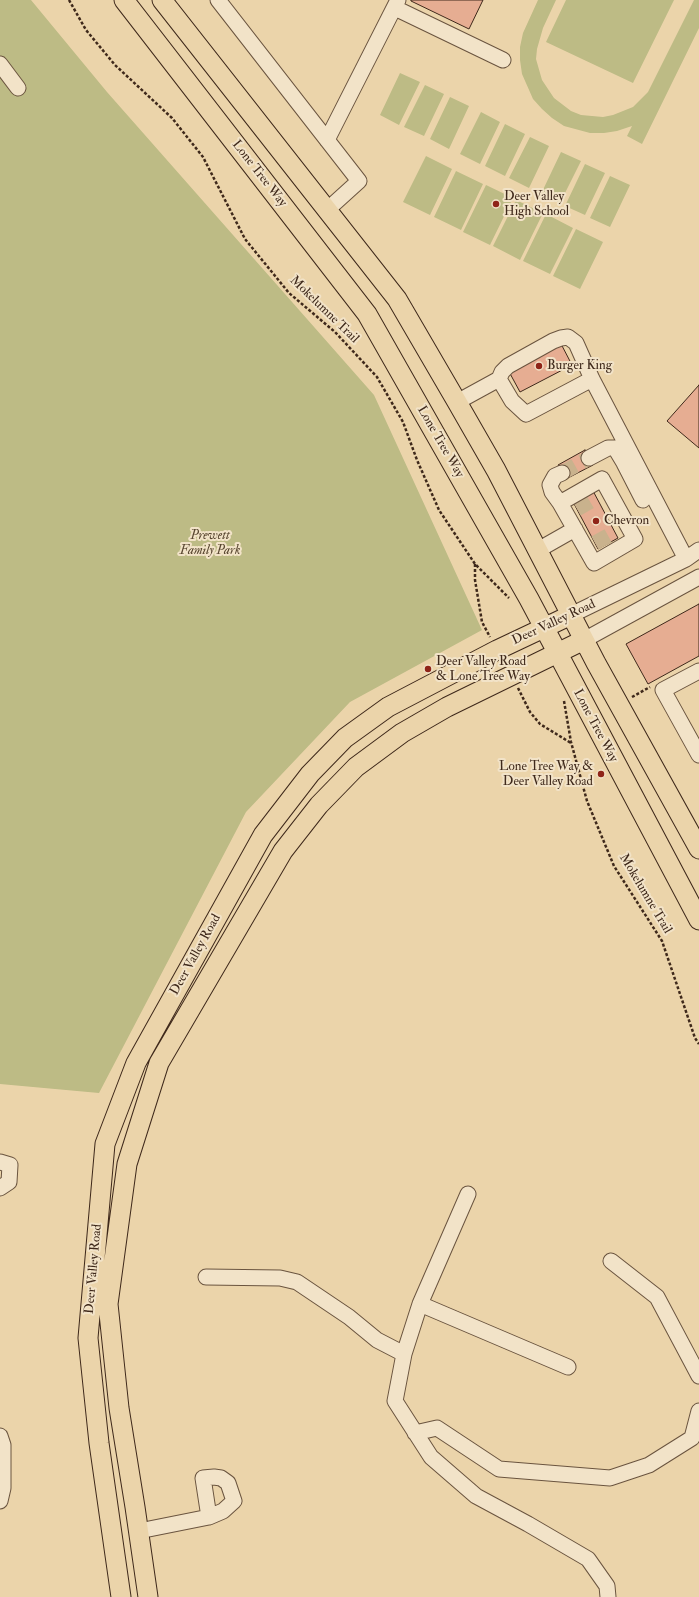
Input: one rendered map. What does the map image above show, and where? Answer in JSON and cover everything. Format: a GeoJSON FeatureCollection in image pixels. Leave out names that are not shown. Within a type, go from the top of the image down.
{"type":"FeatureCollection","features":[{"type":"Feature","properties":{"kind":"main road","name":"Lone Tree Way"},"geometry":{"type":"LineString","coordinates":[[124,0],[367,314],[544,628],[699,920]]}},
{"type":"Feature","properties":{"kind":"main road"},"geometry":{"type":"LineString","coordinates":[[162,0],[397,299],[496,470],[584,640],[699,849]]}},
{"type":"Feature","properties":{"kind":"main road","name":"Deer Valley Road"},"geometry":{"type":"LineString","coordinates":[[121,1597],[99,1443],[88,1338],[105,1144],[136,1063],[263,835],[310,774],[345,738],[388,707],[497,650],[571,615]]}},
{"type":"Feature","properties":{"kind":"main road","name":"Deer Valley Road"},"geometry":{"type":"LineString","coordinates":[[148,1597],[119,1408],[108,1304],[127,1164],[159,1063],[283,851],[319,805],[356,767],[402,733],[447,707],[584,640]]}},
{"type":"Feature","properties":{"kind":"street"},"geometry":{"type":"LineString","coordinates":[[218,0],[360,181],[327,210]]}},
{"type":"Feature","properties":{"kind":"street"},"geometry":{"type":"LineString","coordinates":[[327,140],[397,4],[503,60]]}},
{"type":"Feature","properties":{"kind":"street"},"geometry":{"type":"LineString","coordinates":[[0,64],[18,88]]}},
{"type":"Feature","properties":{"kind":"street"},"geometry":{"type":"LineString","coordinates":[[457,402],[499,379],[502,372],[508,366],[553,341],[568,337],[576,343],[648,498]]}},
{"type":"Feature","properties":{"kind":"street"},"geometry":{"type":"LineString","coordinates":[[499,379],[512,401],[526,414],[592,379]]}},
{"type":"Feature","properties":{"kind":"street"},"geometry":{"type":"LineString","coordinates":[[589,458],[608,448],[615,448],[686,559]]}},
{"type":"Feature","properties":{"kind":"street"},"geometry":{"type":"LineString","coordinates":[[562,473],[555,476],[550,485],[552,492],[568,509],[575,529],[591,546],[594,562],[635,539],[621,528],[620,511],[602,494],[602,480],[568,509]]}},
{"type":"Feature","properties":{"kind":"street"},"geometry":{"type":"LineString","coordinates":[[620,511],[648,498]]}},
{"type":"Feature","properties":{"kind":"street"},"geometry":{"type":"LineString","coordinates":[[538,550],[575,529]]}},
{"type":"Feature","properties":{"kind":"street","name":"Deer Valley Road"},"geometry":{"type":"LineString","coordinates":[[571,615],[686,559],[699,550]]}},
{"type":"Feature","properties":{"kind":"street","name":"Deer Valley Road"},"geometry":{"type":"LineString","coordinates":[[584,640],[699,578]]}},
{"type":"Feature","properties":{"kind":"street"},"geometry":{"type":"LineString","coordinates":[[699,671],[664,690],[699,755]]}},
{"type":"Feature","properties":{"kind":"street"},"geometry":{"type":"LineString","coordinates":[[0,1162],[10,1165],[9,1182],[0,1188]]}},
{"type":"Feature","properties":{"kind":"street"},"geometry":{"type":"LineString","coordinates":[[468,1194],[420,1304],[404,1354],[395,1401],[431,1457],[476,1496],[588,1559],[607,1586],[608,1597]]}},
{"type":"Feature","properties":{"kind":"street"},"geometry":{"type":"LineString","coordinates":[[611,1260],[657,1297],[699,1376]]}},
{"type":"Feature","properties":{"kind":"street"},"geometry":{"type":"LineString","coordinates":[[206,1277],[280,1278],[297,1282],[348,1317],[377,1340],[404,1354]]}},
{"type":"Feature","properties":{"kind":"street"},"geometry":{"type":"LineString","coordinates":[[420,1304],[568,1366]]}},
{"type":"Feature","properties":{"kind":"street"},"geometry":{"type":"LineString","coordinates":[[415,1433],[437,1428],[499,1469],[610,1478],[649,1465],[692,1438],[699,1411]]}},
{"type":"Feature","properties":{"kind":"street"},"geometry":{"type":"LineString","coordinates":[[0,1436],[3,1445],[2,1488],[0,1501]]}},
{"type":"Feature","properties":{"kind":"street"},"geometry":{"type":"LineString","coordinates":[[138,1531],[209,1517],[223,1511],[234,1501],[228,1483],[221,1478],[203,1478],[209,1517]]}},
{"type":"Feature","properties":{"kind":"path","name":"Mokelumne Trail"},"geometry":{"type":"LineString","coordinates":[[69,0],[86,30],[115,65],[172,118],[203,157],[245,239],[289,293],[335,332],[377,377],[403,422],[417,460],[439,510],[475,564],[496,583],[514,604]]}},
{"type":"Feature","properties":{"kind":"path"},"geometry":{"type":"LineString","coordinates":[[475,564],[475,580],[482,622],[497,650]]}},
{"type":"Feature","properties":{"kind":"path"},"geometry":{"type":"LineString","coordinates":[[511,675],[530,712],[540,724],[571,743]]}},
{"type":"Feature","properties":{"kind":"path","name":"Mokelumne Trail"},"geometry":{"type":"LineString","coordinates":[[564,700],[571,743],[587,801],[614,866],[662,941],[695,1038],[699,1044]]}},
{"type":"Feature","properties":{"kind":"green space","name":"Prewett Family Park"},"geometry":{"type":"Polygon","coordinates":[[[0,0],[31,0],[107,92],[374,395],[482,630],[350,702],[246,812],[99,1093],[0,1084],[0,0]]]}},
{"type":"Feature","properties":{"kind":"green space"},"geometry":{"type":"Polygon","coordinates":[[[538,0],[556,0],[543,28],[537,49],[536,59],[542,80],[554,98],[571,111],[581,115],[603,117],[613,115],[633,107],[648,92],[694,0],[699,0],[699,28],[642,144],[627,136],[632,126],[617,131],[590,133],[564,126],[552,118],[533,99],[522,74],[520,47],[523,33],[538,0]]]}},
{"type":"Feature","properties":{"kind":"green space"},"geometry":{"type":"Polygon","coordinates":[[[566,0],[674,0],[633,83],[546,42],[566,0]]]}},
{"type":"Feature","properties":{"kind":"green space"},"geometry":{"type":"Polygon","coordinates":[[[400,73],[420,82],[399,125],[380,115],[400,73]]]}},
{"type":"Feature","properties":{"kind":"green space"},"geometry":{"type":"Polygon","coordinates":[[[425,85],[444,94],[424,136],[404,127],[425,85]]]}},
{"type":"Feature","properties":{"kind":"green space"},"geometry":{"type":"Polygon","coordinates":[[[450,97],[469,106],[449,149],[430,139],[450,97]]]}},
{"type":"Feature","properties":{"kind":"green space"},"geometry":{"type":"Polygon","coordinates":[[[481,112],[500,122],[480,164],[460,154],[481,112]]]}},
{"type":"Feature","properties":{"kind":"green space"},"geometry":{"type":"Polygon","coordinates":[[[505,124],[525,134],[505,176],[485,166],[505,124]]]}},
{"type":"Feature","properties":{"kind":"green space"},"geometry":{"type":"Polygon","coordinates":[[[530,137],[549,146],[529,188],[509,178],[530,137]]]}},
{"type":"Feature","properties":{"kind":"green space"},"geometry":{"type":"Polygon","coordinates":[[[561,152],[581,161],[560,203],[541,194],[561,152]]]}},
{"type":"Feature","properties":{"kind":"green space"},"geometry":{"type":"Polygon","coordinates":[[[426,156],[452,169],[430,215],[403,202],[426,156]]]}},
{"type":"Feature","properties":{"kind":"green space"},"geometry":{"type":"Polygon","coordinates":[[[585,164],[605,173],[585,215],[565,206],[585,164]]]}},
{"type":"Feature","properties":{"kind":"green space"},"geometry":{"type":"Polygon","coordinates":[[[456,171],[483,184],[461,230],[434,217],[456,171]]]}},
{"type":"Feature","properties":{"kind":"green space"},"geometry":{"type":"Polygon","coordinates":[[[610,176],[630,185],[610,227],[590,218],[610,176]]]}},
{"type":"Feature","properties":{"kind":"green space"},"geometry":{"type":"Polygon","coordinates":[[[486,185],[513,198],[490,245],[463,232],[486,185]]]}},
{"type":"Feature","properties":{"kind":"green space"},"geometry":{"type":"Polygon","coordinates":[[[516,200],[543,213],[520,260],[493,246],[516,200]]]}},
{"type":"Feature","properties":{"kind":"green space"},"geometry":{"type":"Polygon","coordinates":[[[546,214],[573,228],[550,274],[523,261],[546,214]]]}},
{"type":"Feature","properties":{"kind":"green space"},"geometry":{"type":"Polygon","coordinates":[[[576,229],[603,242],[580,289],[553,276],[576,229]]]}},
{"type":"Feature","properties":{"kind":"building"},"geometry":{"type":"Polygon","coordinates":[[[411,0],[483,0],[469,29],[411,0]]]}},
{"type":"Feature","properties":{"kind":"building","name":"Burger King"},"geometry":{"type":"Polygon","coordinates":[[[559,340],[572,365],[520,392],[507,368],[559,340]]]}},
{"type":"Feature","properties":{"kind":"building"},"geometry":{"type":"Polygon","coordinates":[[[699,385],[699,448],[667,421],[699,385]]]}},
{"type":"Feature","properties":{"kind":"building"},"geometry":{"type":"Polygon","coordinates":[[[585,450],[593,465],[566,479],[558,465],[585,450]]]}},
{"type":"Feature","properties":{"kind":"building","name":"Chevron"},"geometry":{"type":"Polygon","coordinates":[[[592,489],[618,538],[598,549],[572,500],[592,489]]]}},
{"type":"Feature","properties":{"kind":"building"},"geometry":{"type":"Polygon","coordinates":[[[699,604],[699,656],[648,684],[626,644],[699,604]]]}},
{"type":"Feature","properties":{"kind":"tunnel"},"geometry":{"type":"LineString","coordinates":[[562,473],[589,458]]}},
{"type":"Feature","properties":{"kind":"tunnel"},"geometry":{"type":"LineString","coordinates":[[577,509],[596,498]]}},
{"type":"Feature","properties":{"kind":"tunnel"},"geometry":{"type":"LineString","coordinates":[[595,543],[615,532]]}},
{"type":"Feature","properties":{"kind":"place","name":"Deer Valley High School"},"geometry":{"type":"Point","coordinates":[496,204]}},
{"type":"Feature","properties":{"kind":"place","name":"Burger King"},"geometry":{"type":"Point","coordinates":[539,366]}},
{"type":"Feature","properties":{"kind":"place","name":"Chevron"},"geometry":{"type":"Point","coordinates":[596,521]}},
{"type":"Feature","properties":{"kind":"place","name":"Deer Valley Road & Lone Tree Way"},"geometry":{"type":"Point","coordinates":[428,669]}},
{"type":"Feature","properties":{"kind":"place","name":"Lone Tree Way & Deer Valley Road"},"geometry":{"type":"Point","coordinates":[601,774]}}]}
